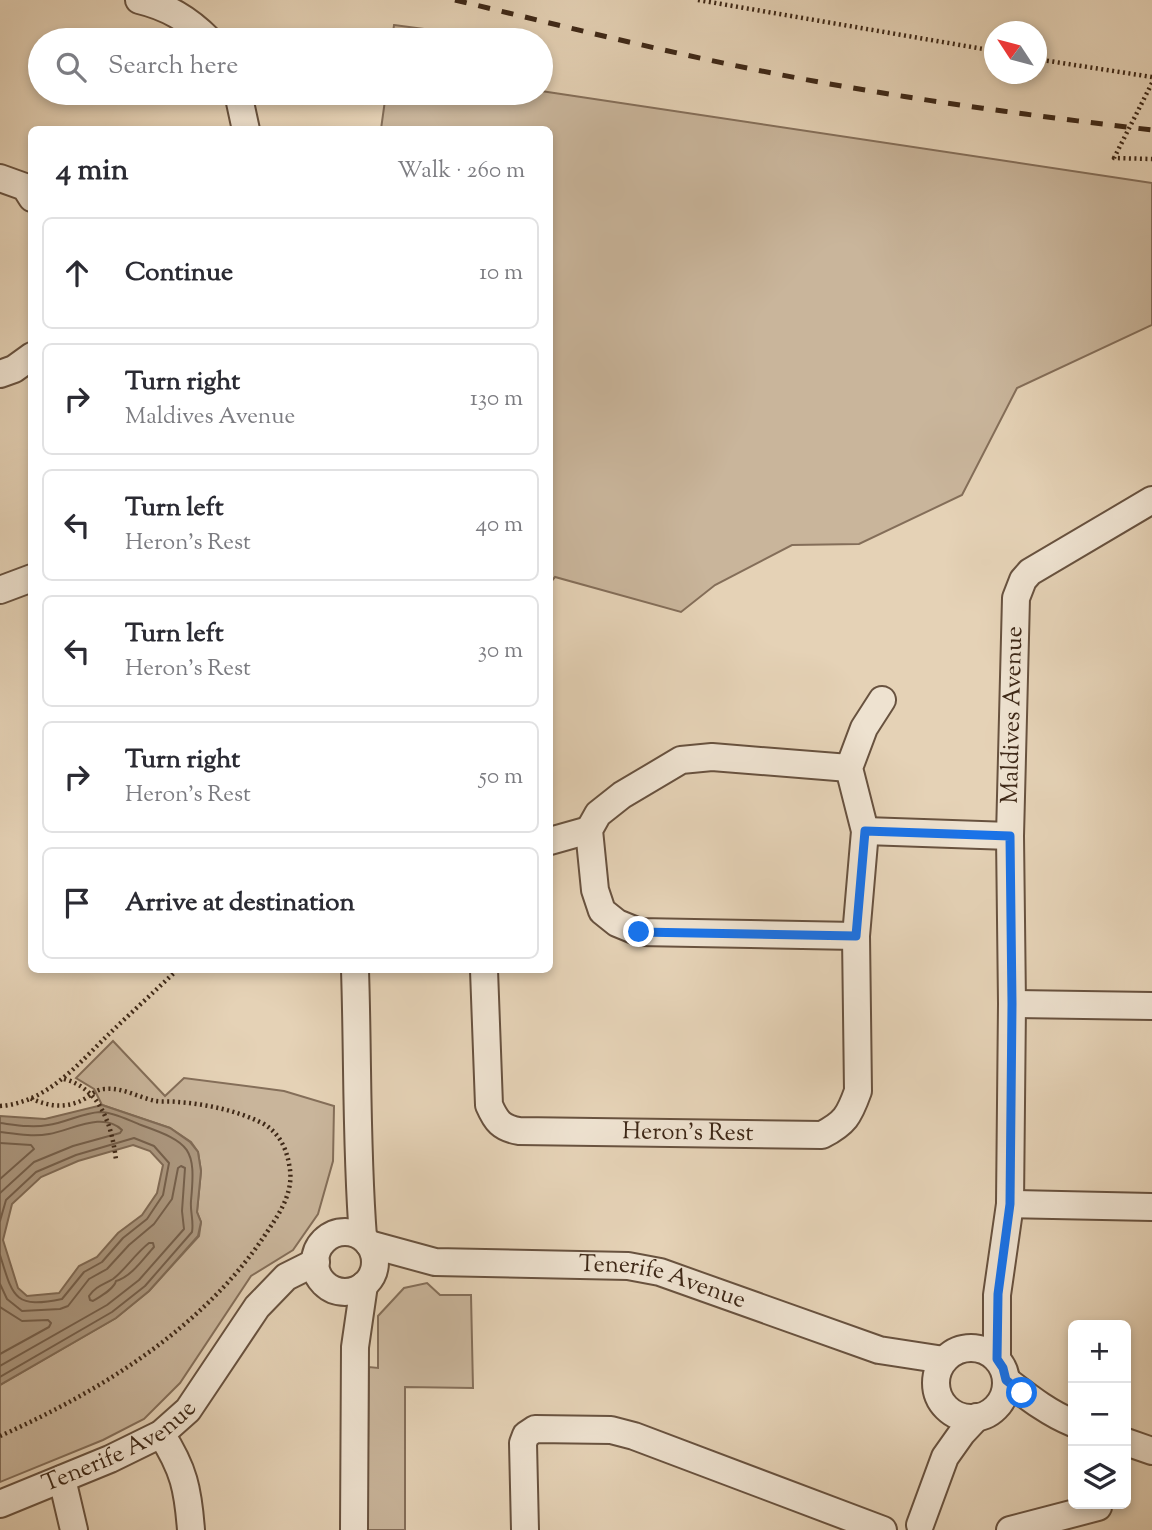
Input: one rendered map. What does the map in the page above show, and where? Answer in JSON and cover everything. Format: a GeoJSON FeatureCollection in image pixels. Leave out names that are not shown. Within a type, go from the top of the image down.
{"type":"FeatureCollection","features":[{"type":"Feature","properties":{"kind":"street"},"geometry":{"type":"LineString","coordinates":[[139,0],[161,5],[197,28]]}},
{"type":"Feature","properties":{"kind":"street"},"geometry":{"type":"LineString","coordinates":[[241,105],[245,126]]}},
{"type":"Feature","properties":{"kind":"street"},"geometry":{"type":"LineString","coordinates":[[0,178],[25,187],[28,192]]}},
{"type":"Feature","properties":{"kind":"street"},"geometry":{"type":"LineString","coordinates":[[0,374],[14,369],[28,359]]}},
{"type":"Feature","properties":{"kind":"street","name":"Maldives Avenue"},"geometry":{"type":"LineString","coordinates":[[1001,1369],[998,1294],[1010,1204],[1010,836],[1016,598],[1023,580],[1030,572],[1152,500]]}},
{"type":"Feature","properties":{"kind":"street"},"geometry":{"type":"LineString","coordinates":[[0,590],[28,580]]}},
{"type":"Feature","properties":{"kind":"street"},"geometry":{"type":"LineString","coordinates":[[856,936],[639,932],[617,923],[602,911],[595,890],[589,830],[598,814],[622,794],[681,760],[736,758],[849,768],[864,728],[882,700]]}},
{"type":"Feature","properties":{"kind":"street","name":"Heron's Rest"},"geometry":{"type":"LineString","coordinates":[[484,973],[489,1105],[495,1120],[506,1129],[822,1135],[839,1126],[850,1113],[858,1091],[856,936],[865,831],[849,768]]}},
{"type":"Feature","properties":{"kind":"street"},"geometry":{"type":"LineString","coordinates":[[553,840],[589,830]]}},
{"type":"Feature","properties":{"kind":"street"},"geometry":{"type":"LineString","coordinates":[[865,831],[1010,836]]}},
{"type":"Feature","properties":{"kind":"street"},"geometry":{"type":"LineString","coordinates":[[354,1530],[355,1348],[374,1252],[366,1241],[357,1165],[355,973]]}},
{"type":"Feature","properties":{"kind":"street"},"geometry":{"type":"LineString","coordinates":[[1012,1004],[1152,1006]]}},
{"type":"Feature","properties":{"kind":"street"},"geometry":{"type":"LineString","coordinates":[[337,1233],[357,1165]]}},
{"type":"Feature","properties":{"kind":"street"},"geometry":{"type":"LineString","coordinates":[[1010,1204],[1152,1207]]}},
{"type":"Feature","properties":{"kind":"street"},"geometry":{"type":"LineString","coordinates":[[355,1348],[324,1277],[322,1244],[328,1237],[346,1232],[366,1241]]}},
{"type":"Feature","properties":{"kind":"street","name":"Tenerife Avenue"},"geometry":{"type":"LineString","coordinates":[[366,1241],[435,1262]]}},
{"type":"Feature","properties":{"kind":"street","name":"Tenerife Avenue"},"geometry":{"type":"LineString","coordinates":[[369,1278],[435,1262],[628,1266],[694,1284],[878,1350],[954,1354]]}},
{"type":"Feature","properties":{"kind":"street"},"geometry":{"type":"LineString","coordinates":[[324,1277],[350,1291],[369,1278]]}},
{"type":"Feature","properties":{"kind":"street","name":"Tenerife Avenue"},"geometry":{"type":"LineString","coordinates":[[0,1504],[161,1434],[188,1410],[257,1307],[268,1298],[324,1277]]}},
{"type":"Feature","properties":{"kind":"street","name":"Maldives Avenue"},"geometry":{"type":"LineString","coordinates":[[954,1354],[986,1318],[998,1294]]}},
{"type":"Feature","properties":{"kind":"street"},"geometry":{"type":"LineString","coordinates":[[945,1457],[942,1401],[936,1382],[938,1370],[954,1354],[976,1348],[987,1351],[1001,1369],[1067,1420]]}},
{"type":"Feature","properties":{"kind":"street","name":"Tenerife Avenue"},"geometry":{"type":"LineString","coordinates":[[878,1350],[942,1401]]}},
{"type":"Feature","properties":{"kind":"street"},"geometry":{"type":"LineString","coordinates":[[915,1528],[945,1457],[962,1433],[1000,1402],[1001,1369]]}},
{"type":"Feature","properties":{"kind":"street"},"geometry":{"type":"LineString","coordinates":[[942,1401],[961,1416],[985,1414],[1067,1420]]}},
{"type":"Feature","properties":{"kind":"street"},"geometry":{"type":"LineString","coordinates":[[525,1530],[523,1443],[526,1435],[535,1429],[611,1430],[634,1436],[883,1530]]}},
{"type":"Feature","properties":{"kind":"street"},"geometry":{"type":"LineString","coordinates":[[161,1434],[175,1455],[188,1489],[191,1530]]}},
{"type":"Feature","properties":{"kind":"street"},"geometry":{"type":"LineString","coordinates":[[1131,1444],[1152,1451]]}},
{"type":"Feature","properties":{"kind":"street"},"geometry":{"type":"LineString","coordinates":[[62,1479],[74,1530]]}},
{"type":"Feature","properties":{"kind":"street"},"geometry":{"type":"LineString","coordinates":[[1010,1530],[1090,1509]]}},
{"type":"Feature","properties":{"kind":"path"},"geometry":{"type":"LineString","coordinates":[[698,0],[984,49]]}},
{"type":"Feature","properties":{"kind":"path"},"geometry":{"type":"LineString","coordinates":[[1047,61],[1152,77]]}},
{"type":"Feature","properties":{"kind":"path"},"geometry":{"type":"LineString","coordinates":[[1152,83],[1114,158],[1152,159]]}},
{"type":"Feature","properties":{"kind":"path"},"geometry":{"type":"LineString","coordinates":[[0,1105],[17,1104],[63,1079],[174,973]]}},
{"type":"Feature","properties":{"kind":"path"},"geometry":{"type":"LineString","coordinates":[[63,1079],[76,1082],[92,1094],[108,1123],[116,1160]]}},
{"type":"Feature","properties":{"kind":"path"},"geometry":{"type":"LineString","coordinates":[[0,1436],[40,1418],[125,1369],[201,1309],[248,1261],[278,1215],[288,1194],[290,1167],[286,1149],[277,1135],[261,1123],[198,1104],[158,1101],[103,1088],[75,1104],[63,1106],[52,1106],[30,1098]]}},
{"type":"Feature","properties":{"kind":"shaded area"},"geometry":{"type":"Polygon","coordinates":[[[394,25],[417,28],[394,28],[394,25]]]}},
{"type":"Feature","properties":{"kind":"shaded area"},"geometry":{"type":"Polygon","coordinates":[[[553,93],[1152,183],[1152,325],[1017,388],[962,495],[859,544],[792,545],[715,585],[681,612],[555,577],[553,579],[553,126],[381,126],[384,105],[553,105],[553,93]]]}},
{"type":"Feature","properties":{"kind":"shaded area"},"geometry":{"type":"Polygon","coordinates":[[[113,1041],[165,1096],[184,1078],[284,1091],[334,1106],[333,1161],[318,1214],[293,1250],[251,1276],[180,1383],[144,1419],[103,1440],[0,1482],[0,1385],[116,1318],[149,1291],[199,1236],[201,1222],[197,1212],[201,1171],[198,1152],[191,1142],[170,1128],[102,1105],[94,1089],[76,1078],[113,1041]]]}},
{"type":"Feature","properties":{"kind":"shaded area"},"geometry":{"type":"Polygon","coordinates":[[[427,1283],[440,1295],[471,1295],[473,1388],[405,1387],[405,1530],[367,1530],[369,1367],[378,1368],[378,1316],[404,1288],[427,1283]]]}},
{"type":"Feature","properties":{"kind":"water"},"geometry":{"type":"Polygon","coordinates":[[[102,1105],[170,1128],[190,1142],[198,1152],[201,1171],[197,1212],[201,1222],[198,1236],[149,1291],[116,1318],[0,1385],[0,1116],[45,1119],[102,1105]],[[133,1145],[78,1161],[41,1177],[12,1204],[3,1240],[18,1288],[27,1296],[59,1293],[79,1266],[97,1257],[118,1233],[142,1215],[157,1193],[163,1165],[150,1151],[133,1145]]]}},
{"type":"Feature","properties":{"kind":"railway"},"geometry":{"type":"LineString","coordinates":[[455,0],[660,49],[833,85],[1152,130]]}},
{"type":"Feature","properties":{"kind":"route"},"geometry":{"type":"LineString","coordinates":[[639,932],[856,936],[865,831],[1010,836],[1010,1204],[998,1294],[997,1359],[1006,1380],[1022,1393]]}}]}
